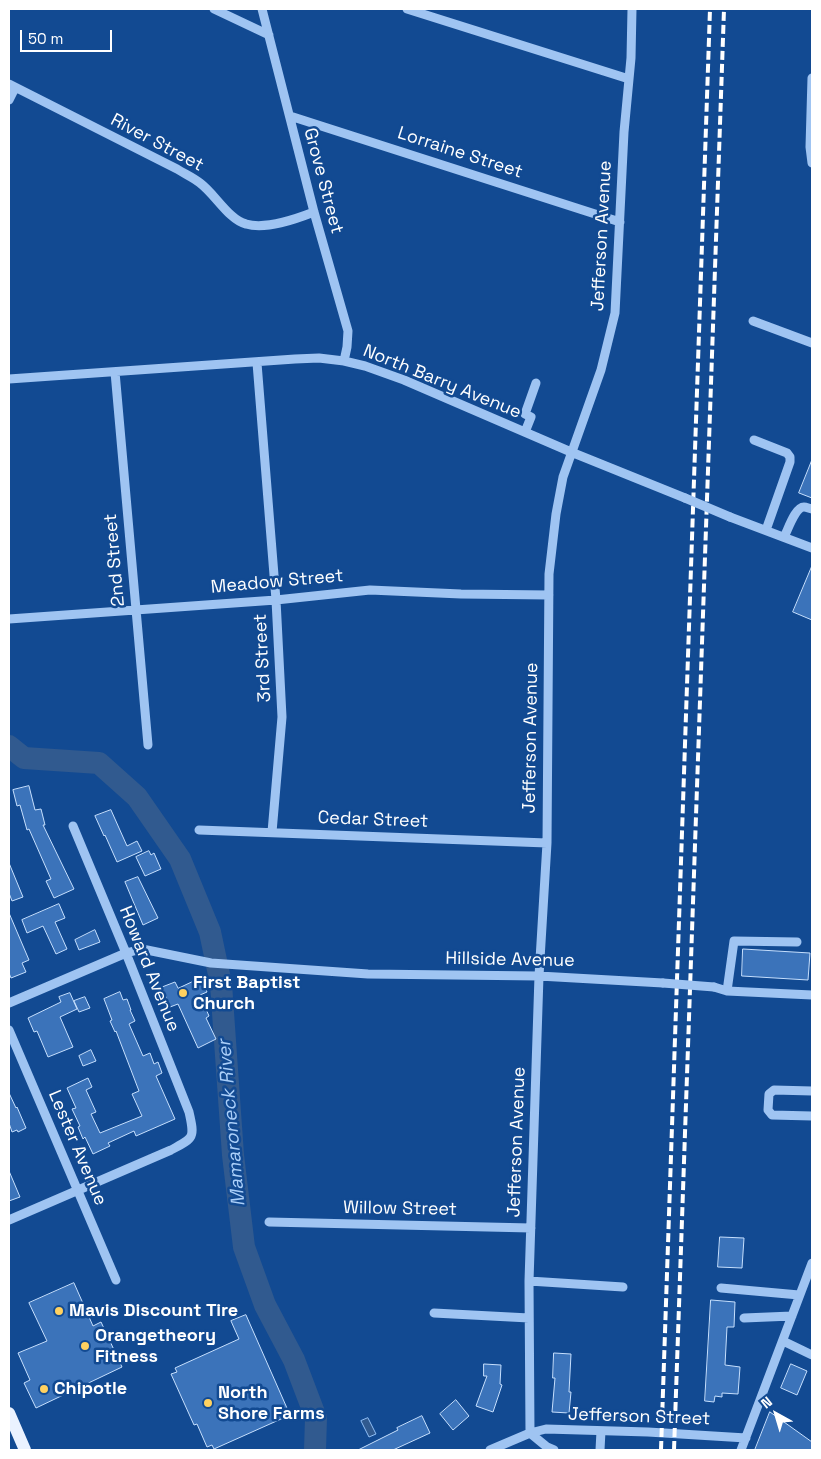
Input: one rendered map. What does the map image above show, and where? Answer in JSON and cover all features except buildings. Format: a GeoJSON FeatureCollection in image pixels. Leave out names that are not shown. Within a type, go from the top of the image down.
{"type":"FeatureCollection","features":[{"type":"Feature","properties":{"kind":"main road"},"geometry":{"type":"LineString","coordinates":[[9,1413],[25,1450]]}},
{"type":"Feature","properties":{"kind":"street"},"geometry":{"type":"LineString","coordinates":[[214,9],[269,35]]}},
{"type":"Feature","properties":{"kind":"street","name":"Grove Street"},"geometry":{"type":"LineString","coordinates":[[262,9],[314,212],[348,331],[344,361]]}},
{"type":"Feature","properties":{"kind":"street"},"geometry":{"type":"LineString","coordinates":[[408,9],[629,78]]}},
{"type":"Feature","properties":{"kind":"street","name":"Jefferson Avenue"},"geometry":{"type":"LineString","coordinates":[[530,1433],[529,1281],[539,976],[546,843],[549,574],[556,514],[563,477],[601,370],[615,313],[632,9]]}},
{"type":"Feature","properties":{"kind":"street"},"geometry":{"type":"LineString","coordinates":[[812,78],[810,147],[812,163]]}},
{"type":"Feature","properties":{"kind":"street"},"geometry":{"type":"LineString","coordinates":[[9,100],[12,86]]}},
{"type":"Feature","properties":{"kind":"street","name":"River Street"},"geometry":{"type":"LineString","coordinates":[[12,86],[177,169],[200,183],[236,219],[246,224],[268,225],[294,220],[314,212]]}},
{"type":"Feature","properties":{"kind":"street","name":"Lorraine Street"},"geometry":{"type":"LineString","coordinates":[[290,116],[620,222]]}},
{"type":"Feature","properties":{"kind":"street"},"geometry":{"type":"LineString","coordinates":[[753,321],[812,343]]}},
{"type":"Feature","properties":{"kind":"street","name":"North Barry Avenue"},"geometry":{"type":"LineString","coordinates":[[9,379],[319,358],[344,361],[365,366],[404,380],[571,452],[730,517],[812,548]]}},
{"type":"Feature","properties":{"kind":"street","name":"3rd Street"},"geometry":{"type":"LineString","coordinates":[[256,363],[276,600],[282,718],[272,832]]}},
{"type":"Feature","properties":{"kind":"street","name":"2nd Street"},"geometry":{"type":"LineString","coordinates":[[115,372],[148,745]]}},
{"type":"Feature","properties":{"kind":"street"},"geometry":{"type":"LineString","coordinates":[[525,432],[531,416],[525,414],[536,383]]}},
{"type":"Feature","properties":{"kind":"street"},"geometry":{"type":"LineString","coordinates":[[754,440],[787,453],[790,457],[790,462],[766,530]]}},
{"type":"Feature","properties":{"kind":"street"},"geometry":{"type":"LineString","coordinates":[[784,537],[796,512],[805,506],[812,510]]}},
{"type":"Feature","properties":{"kind":"street","name":"Meadow Street"},"geometry":{"type":"LineString","coordinates":[[9,619],[276,600],[370,590],[549,595]]}},
{"type":"Feature","properties":{"kind":"street","name":"Howard Avenue"},"geometry":{"type":"LineString","coordinates":[[73,826],[126,952],[189,1112],[193,1131],[192,1135],[184,1143],[78,1190]]}},
{"type":"Feature","properties":{"kind":"street","name":"Cedar Street"},"geometry":{"type":"LineString","coordinates":[[199,830],[546,843]]}},
{"type":"Feature","properties":{"kind":"street"},"geometry":{"type":"LineString","coordinates":[[727,991],[734,941],[797,942]]}},
{"type":"Feature","properties":{"kind":"street","name":"Hillside Avenue"},"geometry":{"type":"LineString","coordinates":[[126,952],[142,949],[230,965],[368,974],[539,976],[714,987],[727,991],[812,995]]}},
{"type":"Feature","properties":{"kind":"street"},"geometry":{"type":"LineString","coordinates":[[9,1003],[126,952]]}},
{"type":"Feature","properties":{"kind":"street","name":"Lester Avenue"},"geometry":{"type":"LineString","coordinates":[[9,1030],[116,1280]]}},
{"type":"Feature","properties":{"kind":"street"},"geometry":{"type":"LineString","coordinates":[[812,1091],[774,1090],[770,1094],[768,1110],[772,1114],[812,1116]]}},
{"type":"Feature","properties":{"kind":"street"},"geometry":{"type":"LineString","coordinates":[[9,1220],[78,1190]]}},
{"type":"Feature","properties":{"kind":"street","name":"Willow Street"},"geometry":{"type":"LineString","coordinates":[[269,1222],[531,1228]]}},
{"type":"Feature","properties":{"kind":"street"},"geometry":{"type":"LineString","coordinates":[[741,1450],[812,1262]]}},
{"type":"Feature","properties":{"kind":"street"},"geometry":{"type":"LineString","coordinates":[[529,1281],[623,1287]]}},
{"type":"Feature","properties":{"kind":"street"},"geometry":{"type":"LineString","coordinates":[[721,1288],[799,1295]]}},
{"type":"Feature","properties":{"kind":"street"},"geometry":{"type":"LineString","coordinates":[[434,1313],[529,1318]]}},
{"type":"Feature","properties":{"kind":"street"},"geometry":{"type":"LineString","coordinates":[[744,1318],[792,1316]]}},
{"type":"Feature","properties":{"kind":"street"},"geometry":{"type":"LineString","coordinates":[[783,1341],[812,1355]]}},
{"type":"Feature","properties":{"kind":"street","name":"Jefferson Street"},"geometry":{"type":"LineString","coordinates":[[530,1433],[546,1429],[648,1432],[746,1438]]}},
{"type":"Feature","properties":{"kind":"street"},"geometry":{"type":"LineString","coordinates":[[600,1450],[601,1431]]}},
{"type":"Feature","properties":{"kind":"street"},"geometry":{"type":"LineString","coordinates":[[490,1450],[530,1433],[546,1447],[554,1450]]}},
{"type":"Feature","properties":{"kind":"water"},"geometry":{"type":"Polygon","coordinates":[[[368,1418],[376,1434],[369,1437],[361,1421],[368,1418]]]}},
{"type":"Feature","properties":{"kind":"waterway","name":"Mamaroneck River"},"geometry":{"type":"LineString","coordinates":[[9,746],[24,758],[99,763],[137,797],[180,859],[210,932],[221,984],[233,1155],[244,1247],[265,1305],[294,1360],[316,1418],[315,1450]]}},
{"type":"Feature","properties":{"kind":"railway"},"geometry":{"type":"LineString","coordinates":[[661,1450],[710,9]]}},
{"type":"Feature","properties":{"kind":"railway"},"geometry":{"type":"LineString","coordinates":[[674,1450],[724,9]]}},
{"type":"Feature","properties":{"kind":"place","name":"First Baptist Church"},"geometry":{"type":"Point","coordinates":[183,993]}},
{"type":"Feature","properties":{"kind":"place","name":"Mavis Discount Tire"},"geometry":{"type":"Point","coordinates":[59,1311]}},
{"type":"Feature","properties":{"kind":"place","name":"Orangetheory Fitness"},"geometry":{"type":"Point","coordinates":[85,1346]}},
{"type":"Feature","properties":{"kind":"place","name":"Chipotle"},"geometry":{"type":"Point","coordinates":[44,1389]}},
{"type":"Feature","properties":{"kind":"place","name":"North Shore Farms"},"geometry":{"type":"Point","coordinates":[208,1403]}}]}
